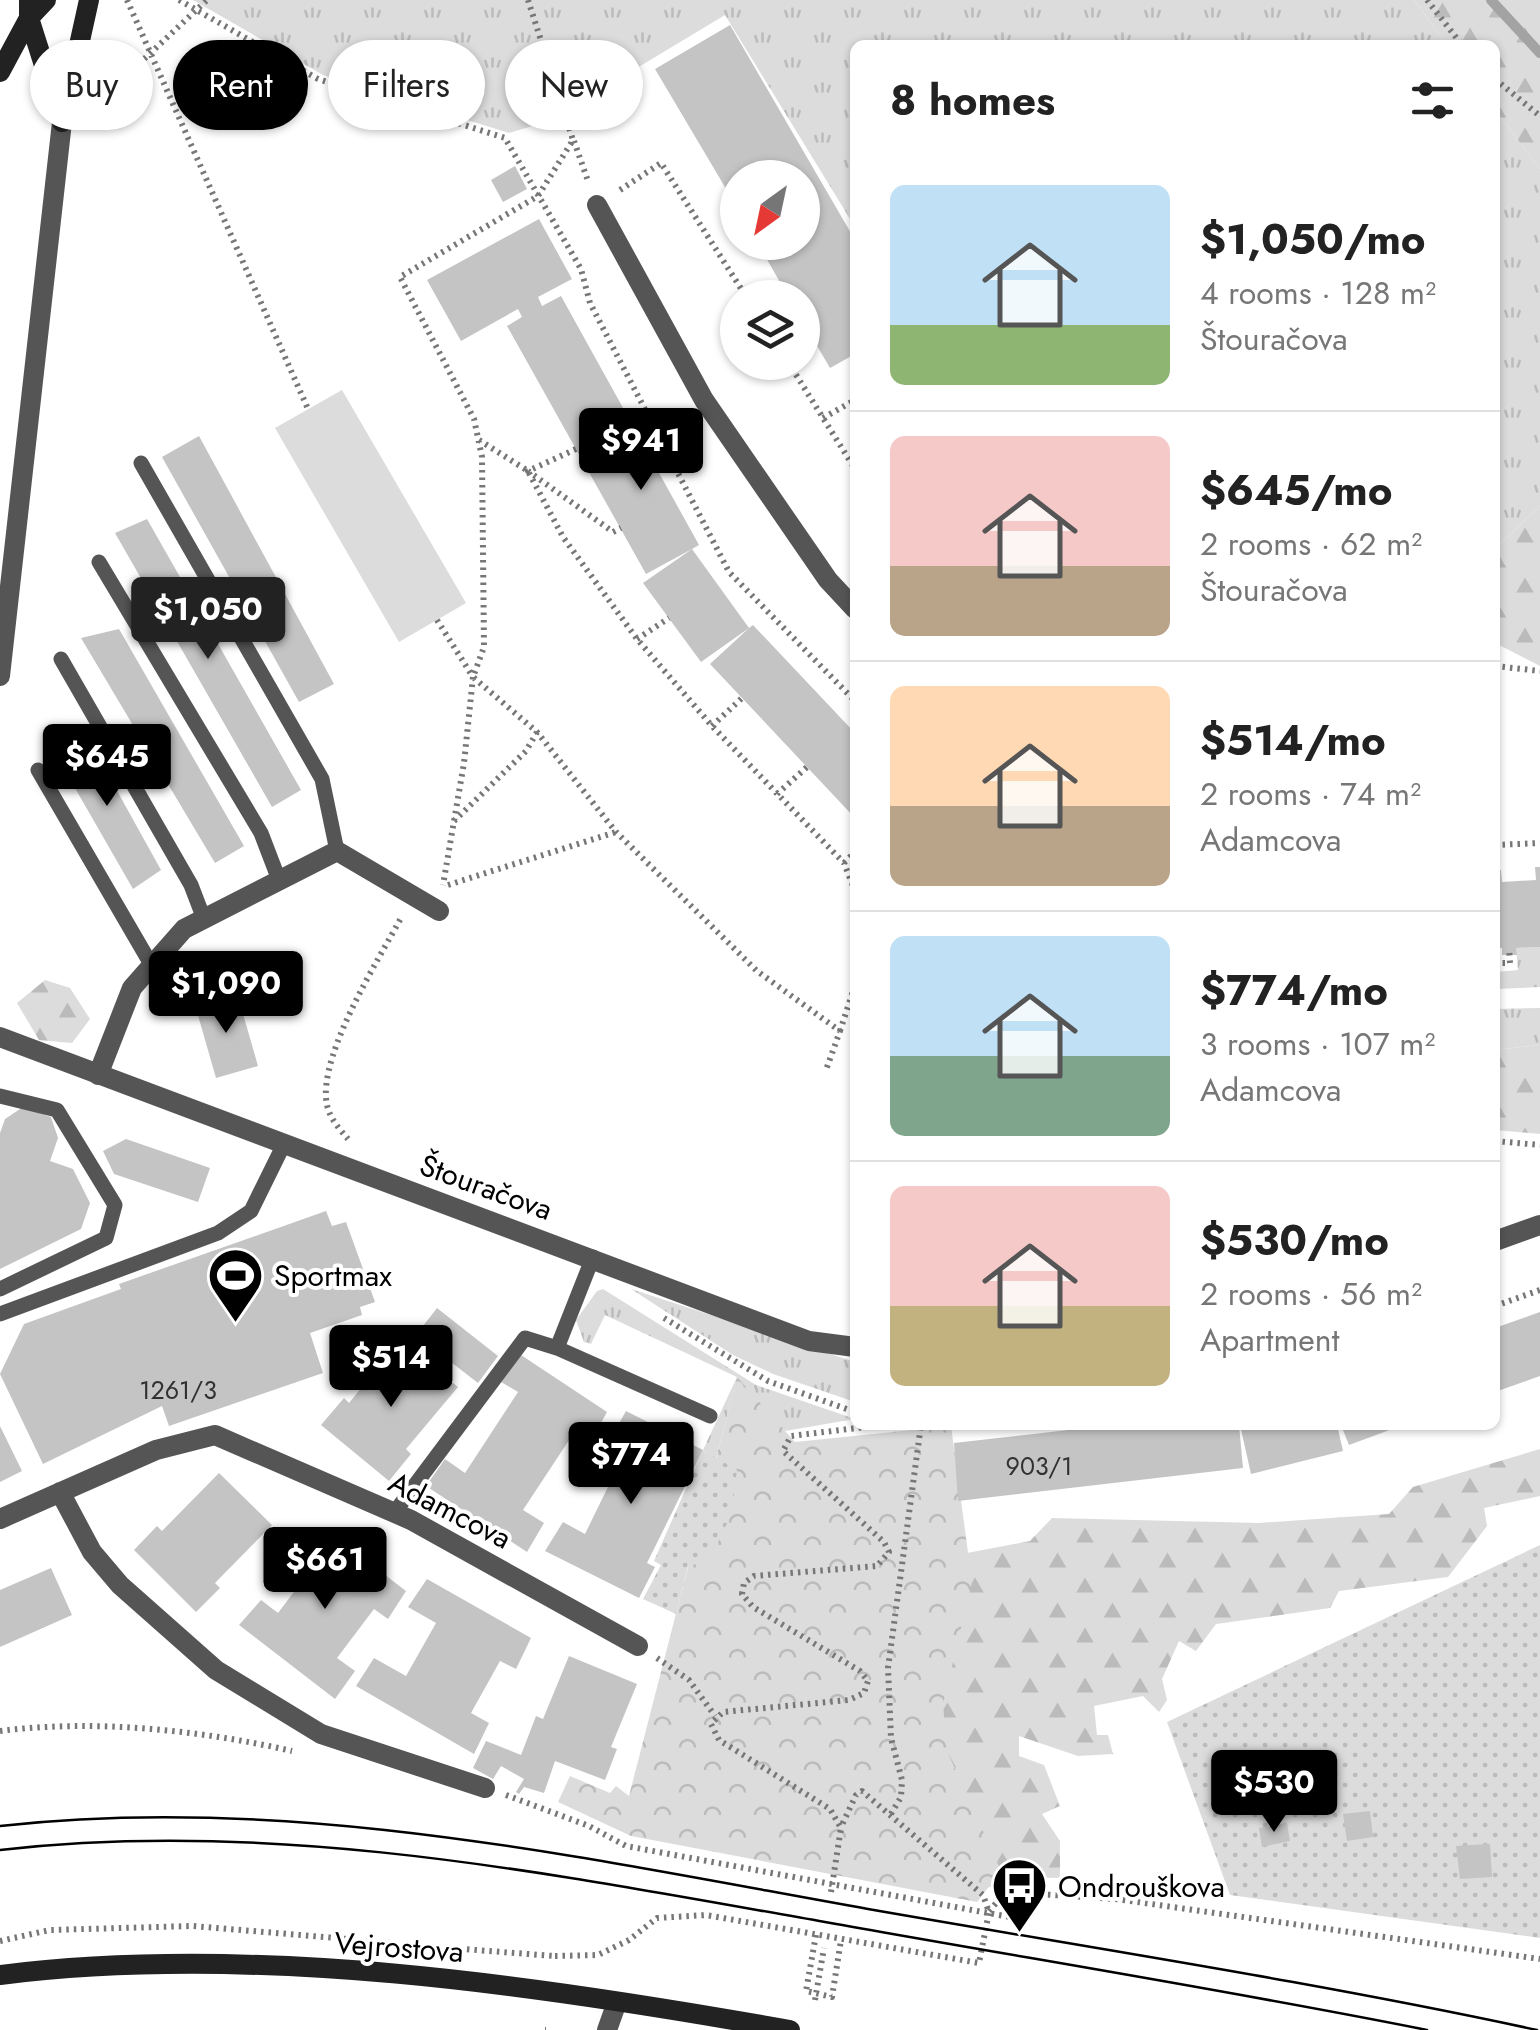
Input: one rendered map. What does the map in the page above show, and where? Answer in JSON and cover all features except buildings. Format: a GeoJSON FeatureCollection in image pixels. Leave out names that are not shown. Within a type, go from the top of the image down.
{"type":"FeatureCollection","features":[{"type":"Feature","properties":{"kind":"street"},"geometry":{"type":"LineString","coordinates":[[0,72],[29,9],[46,0]]}},
{"type":"Feature","properties":{"kind":"street"},"geometry":{"type":"LineString","coordinates":[[80,40],[89,0]]}},
{"type":"Feature","properties":{"kind":"street"},"geometry":{"type":"LineString","coordinates":[[29,9],[38,40]]}},
{"type":"Feature","properties":{"kind":"street"},"geometry":{"type":"LineString","coordinates":[[0,676],[61,130]]}},
{"type":"Feature","properties":{"kind":"street"},"geometry":{"type":"LineString","coordinates":[[598,205],[704,400],[828,580],[850,604]]}},
{"type":"Feature","properties":{"kind":"street"},"geometry":{"type":"LineString","coordinates":[[98,1075],[132,988],[184,929],[336,851],[439,911]]}},
{"type":"Feature","properties":{"kind":"street","name":"Štouračova"},"geometry":{"type":"LineString","coordinates":[[0,1037],[809,1341],[850,1346]]}},
{"type":"Feature","properties":{"kind":"street"},"geometry":{"type":"LineString","coordinates":[[1500,1238],[1540,1225]]}},
{"type":"Feature","properties":{"kind":"street","name":"Adamcova"},"geometry":{"type":"LineString","coordinates":[[0,1519],[156,1450],[216,1435],[394,1513],[638,1646]]}},
{"type":"Feature","properties":{"kind":"street"},"geometry":{"type":"LineString","coordinates":[[60,1492],[92,1552],[120,1586],[216,1670],[321,1734],[486,1788]]}},
{"type":"Feature","properties":{"kind":"street","name":"Vejrostova"},"geometry":{"type":"LineString","coordinates":[[0,1975],[125,1965],[273,1968],[458,1981],[790,2030]]}},
{"type":"Feature","properties":{"kind":"street"},"geometry":{"type":"LineString","coordinates":[[607,2030],[617,2002]]}},
{"type":"Feature","properties":{"kind":"lane"},"geometry":{"type":"LineString","coordinates":[[141,463],[322,779],[336,851]]}},
{"type":"Feature","properties":{"kind":"lane"},"geometry":{"type":"LineString","coordinates":[[100,562],[260,833],[279,880]]}},
{"type":"Feature","properties":{"kind":"lane"},"geometry":{"type":"LineString","coordinates":[[62,659],[190,885],[204,918]]}},
{"type":"Feature","properties":{"kind":"lane"},"geometry":{"type":"LineString","coordinates":[[38,770],[152,966]]}},
{"type":"Feature","properties":{"kind":"lane"},"geometry":{"type":"LineString","coordinates":[[0,1096],[57,1110],[115,1205],[106,1238],[0,1289]]}},
{"type":"Feature","properties":{"kind":"lane"},"geometry":{"type":"LineString","coordinates":[[0,1314],[218,1233],[251,1211],[283,1146]]}},
{"type":"Feature","properties":{"kind":"lane"},"geometry":{"type":"LineString","coordinates":[[558,1348],[593,1257]]}},
{"type":"Feature","properties":{"kind":"lane"},"geometry":{"type":"LineString","coordinates":[[394,1513],[525,1338],[558,1348],[710,1416]]}},
{"type":"Feature","properties":{"kind":"path"},"geometry":{"type":"LineString","coordinates":[[127,0],[143,40]]}},
{"type":"Feature","properties":{"kind":"path"},"geometry":{"type":"LineString","coordinates":[[179,0],[318,79],[504,138],[581,268],[590,303],[729,572],[850,695]]}},
{"type":"Feature","properties":{"kind":"path"},"geometry":{"type":"LineString","coordinates":[[153,53],[207,0]]}},
{"type":"Feature","properties":{"kind":"path"},"geometry":{"type":"LineString","coordinates":[[528,0],[598,205],[661,163],[736,280]]}},
{"type":"Feature","properties":{"kind":"path"},"geometry":{"type":"LineString","coordinates":[[1427,0],[1458,40]]}},
{"type":"Feature","properties":{"kind":"path"},"geometry":{"type":"LineString","coordinates":[[153,63],[308,409]]}},
{"type":"Feature","properties":{"kind":"path"},"geometry":{"type":"LineString","coordinates":[[1500,83],[1540,116]]}},
{"type":"Feature","properties":{"kind":"path"},"geometry":{"type":"LineString","coordinates":[[573,140],[538,196],[400,276],[474,419],[478,440],[484,647],[473,676],[537,732],[616,832],[756,971],[840,1031]]}},
{"type":"Feature","properties":{"kind":"path"},"geometry":{"type":"LineString","coordinates":[[799,380],[850,461]]}},
{"type":"Feature","properties":{"kind":"path"},"geometry":{"type":"LineString","coordinates":[[823,418],[850,403]]}},
{"type":"Feature","properties":{"kind":"path"},"geometry":{"type":"LineString","coordinates":[[478,440],[612,532],[620,528]]}},
{"type":"Feature","properties":{"kind":"path"},"geometry":{"type":"LineString","coordinates":[[528,472],[576,449]]}},
{"type":"Feature","properties":{"kind":"path"},"geometry":{"type":"LineString","coordinates":[[528,472],[562,537],[637,639],[712,726],[844,863],[850,878]]}},
{"type":"Feature","properties":{"kind":"path"},"geometry":{"type":"LineString","coordinates":[[637,639],[669,618]]}},
{"type":"Feature","properties":{"kind":"path"},"geometry":{"type":"LineString","coordinates":[[1500,667],[1540,671]]}},
{"type":"Feature","properties":{"kind":"path"},"geometry":{"type":"LineString","coordinates":[[712,726],[742,698]]}},
{"type":"Feature","properties":{"kind":"path"},"geometry":{"type":"LineString","coordinates":[[453,822],[526,751],[537,732]]}},
{"type":"Feature","properties":{"kind":"path"},"geometry":{"type":"LineString","coordinates":[[777,794],[807,766]]}},
{"type":"Feature","properties":{"kind":"path"},"geometry":{"type":"LineString","coordinates":[[442,887],[616,832]]}},
{"type":"Feature","properties":{"kind":"path"},"geometry":{"type":"LineString","coordinates":[[1500,845],[1540,844]]}},
{"type":"Feature","properties":{"kind":"path"},"geometry":{"type":"LineString","coordinates":[[844,863],[850,857]]}},
{"type":"Feature","properties":{"kind":"path"},"geometry":{"type":"LineString","coordinates":[[371,1178],[377,1156],[348,1139],[328,1112],[327,1083],[336,1042],[405,912]]}},
{"type":"Feature","properties":{"kind":"path"},"geometry":{"type":"LineString","coordinates":[[1500,963],[1510,962],[1509,948]]}},
{"type":"Feature","properties":{"kind":"path"},"geometry":{"type":"LineString","coordinates":[[826,1070],[850,1000]]}},
{"type":"Feature","properties":{"kind":"path"},"geometry":{"type":"LineString","coordinates":[[1500,1141],[1540,1145]]}},
{"type":"Feature","properties":{"kind":"path"},"geometry":{"type":"LineString","coordinates":[[1500,1304],[1540,1290]]}},
{"type":"Feature","properties":{"kind":"path"},"geometry":{"type":"LineString","coordinates":[[726,1357],[768,1381],[850,1410]]}},
{"type":"Feature","properties":{"kind":"path"},"geometry":{"type":"LineString","coordinates":[[715,1716],[849,1700],[864,1693],[868,1680],[860,1670],[753,1607],[742,1594],[744,1583],[754,1576],[876,1566],[885,1560],[889,1552],[884,1542],[787,1460],[782,1451],[792,1436],[850,1429]]}},
{"type":"Feature","properties":{"kind":"path"},"geometry":{"type":"LineString","coordinates":[[891,1814],[901,1797],[902,1780],[891,1738],[888,1668],[920,1430]]}},
{"type":"Feature","properties":{"kind":"path"},"geometry":{"type":"LineString","coordinates":[[638,1646],[689,1680],[715,1716],[712,1734],[718,1740],[830,1808],[841,1828]]}},
{"type":"Feature","properties":{"kind":"path"},"geometry":{"type":"LineString","coordinates":[[0,1731],[43,1726],[231,1737],[300,1753]]}},
{"type":"Feature","properties":{"kind":"path"},"geometry":{"type":"LineString","coordinates":[[486,1788],[588,1826],[626,1846],[832,1888],[1014,1918]]}},
{"type":"Feature","properties":{"kind":"path"},"geometry":{"type":"LineString","coordinates":[[434,1947],[554,1959],[598,1955],[629,1940],[658,1918],[672,1914],[706,1915],[980,1964],[989,1912],[983,1895],[862,1790],[856,1794],[841,1828],[832,1888]]}},
{"type":"Feature","properties":{"kind":"path"},"geometry":{"type":"LineString","coordinates":[[989,1912],[1006,1892],[1116,1899],[1540,1959]]}},
{"type":"Feature","properties":{"kind":"path"},"geometry":{"type":"LineString","coordinates":[[0,1941],[50,1930],[193,1926],[414,1945]]}},
{"type":"Feature","properties":{"kind":"path"},"geometry":{"type":"LineString","coordinates":[[816,1935],[806,1992],[816,1997],[832,1997],[841,1940]]}},
{"type":"Feature","properties":{"kind":"path"},"geometry":{"type":"LineString","coordinates":[[816,1997],[824,1948]]}},
{"type":"Feature","properties":{"kind":"green space"},"geometry":{"type":"Polygon","coordinates":[[[193,0],[1414,0],[1443,40],[850,40],[850,219],[820,170],[820,160],[814,160],[725,15],[643,64],[643,40],[505,40],[505,130],[519,130],[509,133],[485,126],[485,40],[328,40],[328,77],[308,66],[308,40],[262,40],[193,0]]]}},
{"type":"Feature","properties":{"kind":"green space"},"geometry":{"type":"Polygon","coordinates":[[[1414,0],[1540,0],[1540,169],[1500,117],[1500,40],[1443,40],[1414,0]]]}},
{"type":"Feature","properties":{"kind":"green space"},"geometry":{"type":"Polygon","coordinates":[[[1500,117],[1540,169],[1540,506],[1500,544],[1500,117]]]}},
{"type":"Feature","properties":{"kind":"green space"},"geometry":{"type":"Polygon","coordinates":[[[342,390],[466,603],[399,642],[275,428],[342,390]]]}},
{"type":"Feature","properties":{"kind":"green space"},"geometry":{"type":"Polygon","coordinates":[[[1540,506],[1540,666],[1500,646],[1500,544],[1540,506]]]}},
{"type":"Feature","properties":{"kind":"green space"},"geometry":{"type":"Polygon","coordinates":[[[1540,947],[1540,987],[1500,989],[1500,972],[1518,970],[1516,948],[1540,947]]]}},
{"type":"Feature","properties":{"kind":"green space"},"geometry":{"type":"Polygon","coordinates":[[[45,980],[70,988],[90,1019],[72,1043],[39,1040],[17,1003],[45,980]]]}},
{"type":"Feature","properties":{"kind":"green space"},"geometry":{"type":"Polygon","coordinates":[[[1540,1008],[1540,1045],[1500,1049],[1500,1009],[1540,1008]]]}},
{"type":"Feature","properties":{"kind":"green space"},"geometry":{"type":"Polygon","coordinates":[[[1540,1045],[1540,1134],[1500,1130],[1500,1049],[1540,1045]]]}},
{"type":"Feature","properties":{"kind":"green space"},"geometry":{"type":"Polygon","coordinates":[[[603,1289],[756,1385],[850,1420],[785,1431],[737,1378],[716,1458],[703,1450],[737,1377],[605,1315],[591,1344],[584,1342],[576,1320],[597,1291],[603,1289]]]}},
{"type":"Feature","properties":{"kind":"green space"},"geometry":{"type":"Polygon","coordinates":[[[631,1289],[850,1360],[850,1400],[773,1374],[733,1355],[631,1289]]]}},
{"type":"Feature","properties":{"kind":"green space"},"geometry":{"type":"Polygon","coordinates":[[[737,1377],[795,1442],[912,1430],[952,1430],[972,1582],[943,1704],[947,1751],[1001,1871],[977,1902],[631,1836],[558,1802],[570,1776],[610,1793],[616,1786],[629,1796],[737,1377]]]}},
{"type":"Feature","properties":{"kind":"green space"},"geometry":{"type":"Polygon","coordinates":[[[1540,1449],[1540,1496],[1484,1508],[1487,1526],[1448,1577],[1339,1591],[1330,1608],[1216,1624],[1196,1651],[1179,1641],[1162,1679],[1167,1700],[1159,1712],[1143,1696],[1094,1706],[1097,1735],[1108,1735],[1113,1754],[1078,1756],[1019,1736],[1019,1756],[1044,1765],[1060,1806],[1042,1814],[1060,1841],[1060,1878],[1018,1877],[987,1888],[908,1707],[946,1689],[957,1643],[967,1553],[1030,1541],[1052,1518],[1259,1523],[1389,1514],[1413,1487],[1540,1449]]]}},
{"type":"Feature","properties":{"kind":"green space"},"geometry":{"type":"Polygon","coordinates":[[[703,1450],[737,1470],[731,1515],[709,1561],[688,1566],[676,1614],[643,1599],[661,1565],[654,1561],[703,1450]]]}},
{"type":"Feature","properties":{"kind":"green space"},"geometry":{"type":"Polygon","coordinates":[[[1540,1545],[1540,1938],[1230,1895],[1167,1722],[1540,1545]]]}},
{"type":"Feature","properties":{"kind":"waterway"},"geometry":{"type":"LineString","coordinates":[[1491,0],[1540,53]]}},
{"type":"Feature","properties":{"kind":"tram line"},"geometry":{"type":"LineString","coordinates":[[0,1826],[109,1818],[218,1818],[436,1836],[1203,1966],[1537,2030]]}},
{"type":"Feature","properties":{"kind":"tram line"},"geometry":{"type":"LineString","coordinates":[[0,1850],[104,1842],[207,1841],[414,1856],[620,1886],[1427,2030]]}},
{"type":"Feature","properties":{"kind":"place","name":"Sportmax"},"geometry":{"type":"Point","coordinates":[235,1324]}},
{"type":"Feature","properties":{"kind":"place","name":"Ondrouškova"},"geometry":{"type":"Point","coordinates":[1019,1935]}}]}
